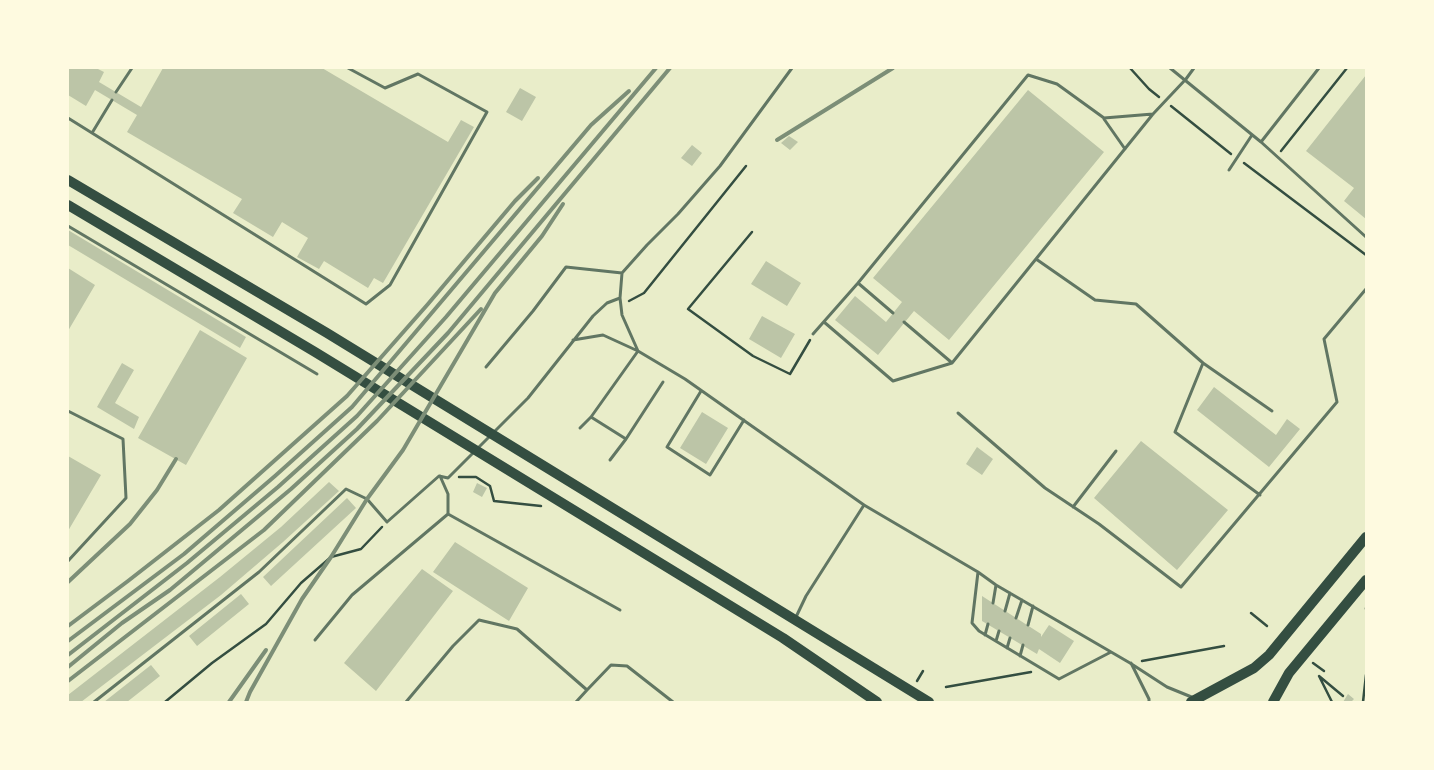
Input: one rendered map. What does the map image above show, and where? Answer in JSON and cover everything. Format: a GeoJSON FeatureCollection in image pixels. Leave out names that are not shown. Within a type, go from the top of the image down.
{"type":"FeatureCollection","features":[{"type":"Feature","properties":{"kind":"main road"},"geometry":{"type":"LineString","coordinates":[[68,180],[327,333],[929,702]]}},
{"type":"Feature","properties":{"kind":"main road"},"geometry":{"type":"LineString","coordinates":[[68,205],[315,352],[783,638],[877,702]]}},
{"type":"Feature","properties":{"kind":"main road"},"geometry":{"type":"LineString","coordinates":[[1194,701],[1254,668],[1269,655],[1366,537]]}},
{"type":"Feature","properties":{"kind":"main road"},"geometry":{"type":"LineString","coordinates":[[1272,702],[1289,673],[1366,580]]}},
{"type":"Feature","properties":{"kind":"lane"},"geometry":{"type":"LineString","coordinates":[[116,92],[132,68]]}},
{"type":"Feature","properties":{"kind":"lane"},"geometry":{"type":"LineString","coordinates":[[68,118],[366,304],[390,285],[487,112],[418,74],[385,88],[348,68]]}},
{"type":"Feature","properties":{"kind":"lane"},"geometry":{"type":"LineString","coordinates":[[638,351],[622,315],[620,298],[622,273],[720,166],[792,68]]}},
{"type":"Feature","properties":{"kind":"lane"},"geometry":{"type":"LineString","coordinates":[[1170,68],[1186,79],[1261,142],[1366,237]]}},
{"type":"Feature","properties":{"kind":"lane"},"geometry":{"type":"LineString","coordinates":[[824,322],[893,381],[952,363],[1125,149],[1194,68]]}},
{"type":"Feature","properties":{"kind":"lane"},"geometry":{"type":"LineString","coordinates":[[1261,142],[1319,68]]}},
{"type":"Feature","properties":{"kind":"lane"},"geometry":{"type":"LineString","coordinates":[[813,334],[858,283],[1028,75],[1057,84],[1104,118],[1125,149]]}},
{"type":"Feature","properties":{"kind":"lane"},"geometry":{"type":"LineString","coordinates":[[92,133],[112,100]]}},
{"type":"Feature","properties":{"kind":"lane"},"geometry":{"type":"LineString","coordinates":[[1104,118],[1154,114]]}},
{"type":"Feature","properties":{"kind":"lane"},"geometry":{"type":"LineString","coordinates":[[1229,170],[1252,135]]}},
{"type":"Feature","properties":{"kind":"lane"},"geometry":{"type":"LineString","coordinates":[[68,226],[316,374]]}},
{"type":"Feature","properties":{"kind":"lane"},"geometry":{"type":"LineString","coordinates":[[1036,259],[1095,300],[1136,304],[1203,363],[1272,411]]}},
{"type":"Feature","properties":{"kind":"lane"},"geometry":{"type":"LineString","coordinates":[[486,367],[533,311],[566,267],[622,273]]}},
{"type":"Feature","properties":{"kind":"lane"},"geometry":{"type":"LineString","coordinates":[[858,283],[893,313]]}},
{"type":"Feature","properties":{"kind":"lane"},"geometry":{"type":"LineString","coordinates":[[958,413],[1045,488],[1099,524],[1182,586],[1337,402],[1324,339],[1366,289]]}},
{"type":"Feature","properties":{"kind":"lane"},"geometry":{"type":"LineString","coordinates":[[440,476],[448,478],[528,398],[573,340],[606,302],[620,298]]}},
{"type":"Feature","properties":{"kind":"lane"},"geometry":{"type":"LineString","coordinates":[[904,322],[952,363]]}},
{"type":"Feature","properties":{"kind":"lane"},"geometry":{"type":"LineString","coordinates":[[573,340],[603,335],[638,351],[702,391],[864,505],[1130,663],[1167,687],[1194,701]]}},
{"type":"Feature","properties":{"kind":"lane"},"geometry":{"type":"LineString","coordinates":[[580,428],[591,416],[638,351]]}},
{"type":"Feature","properties":{"kind":"lane"},"geometry":{"type":"LineString","coordinates":[[1203,363],[1176,432],[1260,495]]}},
{"type":"Feature","properties":{"kind":"lane"},"geometry":{"type":"LineString","coordinates":[[610,460],[663,382]]}},
{"type":"Feature","properties":{"kind":"lane"},"geometry":{"type":"LineString","coordinates":[[702,391],[666,448],[710,475],[744,420]]}},
{"type":"Feature","properties":{"kind":"lane"},"geometry":{"type":"LineString","coordinates":[[68,411],[123,439],[126,498],[68,561]]}},
{"type":"Feature","properties":{"kind":"lane"},"geometry":{"type":"LineString","coordinates":[[591,416],[626,439]]}},
{"type":"Feature","properties":{"kind":"lane"},"geometry":{"type":"LineString","coordinates":[[1072,506],[1116,451]]}},
{"type":"Feature","properties":{"kind":"lane"},"geometry":{"type":"LineString","coordinates":[[315,640],[352,595],[448,514],[448,494],[440,476]]}},
{"type":"Feature","properties":{"kind":"lane"},"geometry":{"type":"LineString","coordinates":[[94,702],[259,572],[346,489],[367,500],[387,522],[440,476]]}},
{"type":"Feature","properties":{"kind":"lane"},"geometry":{"type":"LineString","coordinates":[[794,620],[806,596],[864,505]]}},
{"type":"Feature","properties":{"kind":"lane"},"geometry":{"type":"LineString","coordinates":[[448,514],[620,610]]}},
{"type":"Feature","properties":{"kind":"lane"},"geometry":{"type":"LineString","coordinates":[[978,572],[972,623],[985,635],[1043,670],[1059,679],[1111,652]]}},
{"type":"Feature","properties":{"kind":"lane"},"geometry":{"type":"LineString","coordinates":[[993,603],[996,585]]}},
{"type":"Feature","properties":{"kind":"lane"},"geometry":{"type":"LineString","coordinates":[[1005,611],[1010,593]]}},
{"type":"Feature","properties":{"kind":"lane"},"geometry":{"type":"LineString","coordinates":[[1016,618],[1022,600]]}},
{"type":"Feature","properties":{"kind":"lane"},"geometry":{"type":"LineString","coordinates":[[1028,625],[1033,606]]}},
{"type":"Feature","properties":{"kind":"lane"},"geometry":{"type":"LineString","coordinates":[[406,702],[453,646],[479,620],[516,629],[587,690]]}},
{"type":"Feature","properties":{"kind":"lane"},"geometry":{"type":"LineString","coordinates":[[985,635],[988,624]]}},
{"type":"Feature","properties":{"kind":"lane"},"geometry":{"type":"LineString","coordinates":[[996,641],[999,631]]}},
{"type":"Feature","properties":{"kind":"lane"},"geometry":{"type":"LineString","coordinates":[[1007,648],[1010,638]]}},
{"type":"Feature","properties":{"kind":"lane"},"geometry":{"type":"LineString","coordinates":[[1020,656],[1023,645]]}},
{"type":"Feature","properties":{"kind":"lane"},"geometry":{"type":"LineString","coordinates":[[1130,663],[1149,698],[1149,702]]}},
{"type":"Feature","properties":{"kind":"lane"},"geometry":{"type":"LineString","coordinates":[[576,702],[611,665],[628,666],[673,702]]}},
{"type":"Feature","properties":{"kind":"path"},"geometry":{"type":"LineString","coordinates":[[1130,68],[1149,89],[1366,255]]}},
{"type":"Feature","properties":{"kind":"path"},"geometry":{"type":"LineString","coordinates":[[1277,156],[1347,68]]}},
{"type":"Feature","properties":{"kind":"path"},"geometry":{"type":"LineString","coordinates":[[621,305],[644,293],[746,166]]}},
{"type":"Feature","properties":{"kind":"path"},"geometry":{"type":"LineString","coordinates":[[752,232],[688,309],[753,356],[790,374],[813,334]]}},
{"type":"Feature","properties":{"kind":"path"},"geometry":{"type":"LineString","coordinates":[[448,478],[476,477],[490,486],[494,502],[541,506]]}},
{"type":"Feature","properties":{"kind":"path"},"geometry":{"type":"LineString","coordinates":[[166,702],[212,663],[266,624],[301,583],[331,557],[361,549],[387,522]]}},
{"type":"Feature","properties":{"kind":"path"},"geometry":{"type":"LineString","coordinates":[[1252,613],[1267,626]]}},
{"type":"Feature","properties":{"kind":"path"},"geometry":{"type":"LineString","coordinates":[[1130,663],[1224,646]]}},
{"type":"Feature","properties":{"kind":"path"},"geometry":{"type":"LineString","coordinates":[[1308,659],[1324,671]]}},
{"type":"Feature","properties":{"kind":"path"},"geometry":{"type":"LineString","coordinates":[[946,688],[1043,670]]}},
{"type":"Feature","properties":{"kind":"path"},"geometry":{"type":"LineString","coordinates":[[1364,702],[1366,675]]}},
{"type":"Feature","properties":{"kind":"path"},"geometry":{"type":"LineString","coordinates":[[1332,702],[1319,676],[1343,696]]}},
{"type":"Feature","properties":{"kind":"building"},"geometry":{"type":"Polygon","coordinates":[[[68,68],[96,68],[104,72],[99,82],[141,107],[163,68],[322,68],[448,142],[461,120],[474,127],[383,283],[374,278],[368,288],[324,261],[319,269],[297,257],[308,238],[282,222],[273,237],[233,213],[242,199],[127,132],[137,115],[95,90],[86,106],[68,95],[68,68]]]}},
{"type":"Feature","properties":{"kind":"building"},"geometry":{"type":"Polygon","coordinates":[[[1366,75],[1366,219],[1344,201],[1354,188],[1306,151],[1366,75]]]}},
{"type":"Feature","properties":{"kind":"building"},"geometry":{"type":"Polygon","coordinates":[[[520,88],[536,97],[522,121],[506,112],[520,88]]]}},
{"type":"Feature","properties":{"kind":"building"},"geometry":{"type":"Polygon","coordinates":[[[1028,90],[1104,152],[949,340],[914,311],[878,355],[835,320],[855,296],[886,322],[902,302],[873,278],[1028,90]]]}},
{"type":"Feature","properties":{"kind":"building"},"geometry":{"type":"Polygon","coordinates":[[[789,136],[798,142],[790,150],[781,143],[789,136]]]}},
{"type":"Feature","properties":{"kind":"building"},"geometry":{"type":"Polygon","coordinates":[[[692,145],[702,153],[692,166],[681,158],[692,145]]]}},
{"type":"Feature","properties":{"kind":"building"},"geometry":{"type":"Polygon","coordinates":[[[68,230],[246,337],[240,348],[68,245],[68,230]]]}},
{"type":"Feature","properties":{"kind":"building"},"geometry":{"type":"Polygon","coordinates":[[[766,261],[801,283],[787,306],[751,284],[766,261]]]}},
{"type":"Feature","properties":{"kind":"building"},"geometry":{"type":"Polygon","coordinates":[[[68,268],[95,285],[68,331],[68,268]]]}},
{"type":"Feature","properties":{"kind":"building"},"geometry":{"type":"Polygon","coordinates":[[[762,316],[795,334],[781,358],[749,339],[762,316]]]}},
{"type":"Feature","properties":{"kind":"building"},"geometry":{"type":"Polygon","coordinates":[[[200,330],[247,358],[186,465],[138,438],[200,330]]]}},
{"type":"Feature","properties":{"kind":"building"},"geometry":{"type":"Polygon","coordinates":[[[122,363],[134,370],[115,403],[139,417],[134,429],[97,407],[122,363]]]}},
{"type":"Feature","properties":{"kind":"building"},"geometry":{"type":"Polygon","coordinates":[[[1214,387],[1276,435],[1287,419],[1300,429],[1269,467],[1197,410],[1214,387]]]}},
{"type":"Feature","properties":{"kind":"building"},"geometry":{"type":"Polygon","coordinates":[[[702,412],[728,428],[706,464],[680,448],[702,412]]]}},
{"type":"Feature","properties":{"kind":"building"},"geometry":{"type":"Polygon","coordinates":[[[1141,441],[1228,510],[1177,570],[1094,498],[1141,441]]]}},
{"type":"Feature","properties":{"kind":"building"},"geometry":{"type":"Polygon","coordinates":[[[977,447],[993,459],[982,475],[966,464],[977,447]]]}},
{"type":"Feature","properties":{"kind":"building"},"geometry":{"type":"Polygon","coordinates":[[[68,456],[101,475],[68,531],[68,456]]]}},
{"type":"Feature","properties":{"kind":"building"},"geometry":{"type":"Polygon","coordinates":[[[329,482],[339,491],[221,595],[81,702],[68,702],[68,695],[220,577],[281,527],[329,482]]]}},
{"type":"Feature","properties":{"kind":"building"},"geometry":{"type":"Polygon","coordinates":[[[477,483],[487,488],[482,497],[473,492],[477,483]]]}},
{"type":"Feature","properties":{"kind":"building"},"geometry":{"type":"Polygon","coordinates":[[[347,498],[356,508],[271,586],[263,577],[347,498]]]}},
{"type":"Feature","properties":{"kind":"building"},"geometry":{"type":"Polygon","coordinates":[[[455,542],[528,588],[509,621],[433,572],[455,542]]]}},
{"type":"Feature","properties":{"kind":"building"},"geometry":{"type":"Polygon","coordinates":[[[422,569],[453,591],[376,691],[344,663],[422,569]]]}},
{"type":"Feature","properties":{"kind":"building"},"geometry":{"type":"Polygon","coordinates":[[[241,594],[249,604],[197,646],[189,636],[241,594]]]}},
{"type":"Feature","properties":{"kind":"building"},"geometry":{"type":"Polygon","coordinates":[[[982,596],[1041,634],[1041,637],[1049,625],[1074,641],[1060,663],[1039,649],[1037,654],[982,621],[982,596]]]}},
{"type":"Feature","properties":{"kind":"building"},"geometry":{"type":"Polygon","coordinates":[[[151,665],[160,676],[127,702],[104,702],[151,665]]]}},
{"type":"Feature","properties":{"kind":"building"},"geometry":{"type":"Polygon","coordinates":[[[1348,694],[1354,699],[1351,702],[1343,702],[1348,694]]]}},
{"type":"Feature","properties":{"kind":"railway"},"geometry":{"type":"LineString","coordinates":[[68,655],[187,563],[278,487],[357,416],[446,317],[656,68]]}},
{"type":"Feature","properties":{"kind":"railway"},"geometry":{"type":"LineString","coordinates":[[68,667],[122,623],[170,590],[291,489],[357,429],[448,333],[670,68]]}},
{"type":"Feature","properties":{"kind":"railway"},"geometry":{"type":"LineString","coordinates":[[777,140],[893,68]]}},
{"type":"Feature","properties":{"kind":"railway"},"geometry":{"type":"LineString","coordinates":[[68,641],[184,554],[352,407],[591,125],[629,91]]}},
{"type":"Feature","properties":{"kind":"railway"},"geometry":{"type":"LineString","coordinates":[[68,626],[219,510],[347,396],[515,201],[538,178]]}},
{"type":"Feature","properties":{"kind":"railway"},"geometry":{"type":"LineString","coordinates":[[246,702],[302,599],[367,499],[403,450],[495,293],[542,236],[563,204]]}},
{"type":"Feature","properties":{"kind":"railway"},"geometry":{"type":"LineString","coordinates":[[68,681],[264,530],[377,421],[481,309]]}},
{"type":"Feature","properties":{"kind":"railway"},"geometry":{"type":"LineString","coordinates":[[68,582],[130,524],[157,490],[176,459]]}},
{"type":"Feature","properties":{"kind":"railway"},"geometry":{"type":"LineString","coordinates":[[229,702],[266,650]]}}]}
